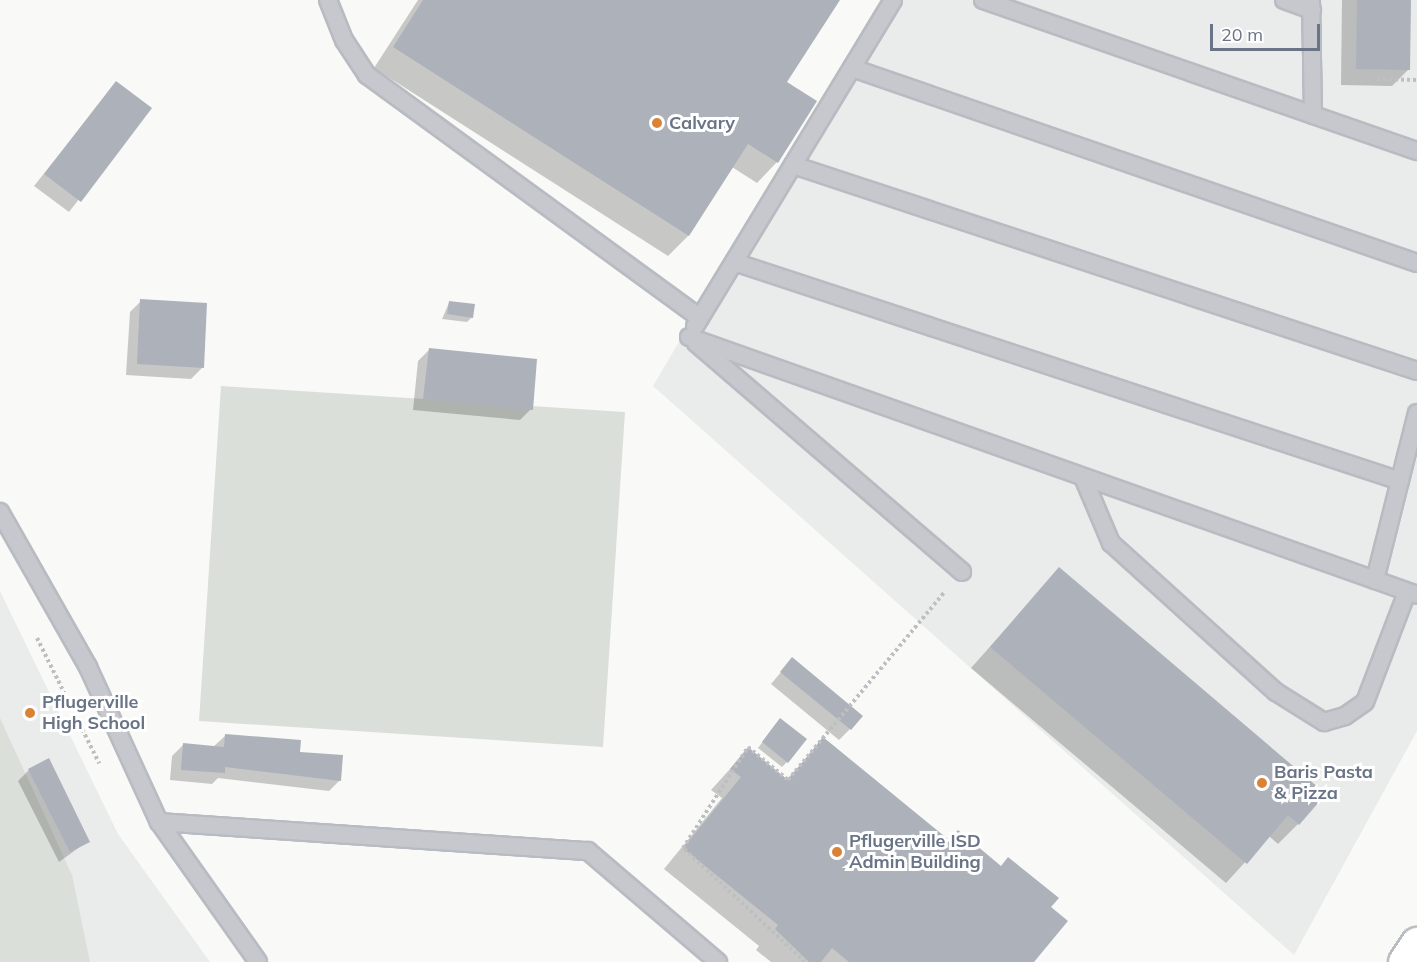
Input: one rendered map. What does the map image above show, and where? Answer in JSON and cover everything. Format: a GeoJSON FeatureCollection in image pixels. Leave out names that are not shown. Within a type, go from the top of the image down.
{"type":"FeatureCollection","features":[{"type":"Feature","properties":{"kind":"main road"},"geometry":{"type":"LineString","coordinates":[[1405,962],[1417,944]]}},
{"type":"Feature","properties":{"kind":"lane"},"geometry":{"type":"LineString","coordinates":[[328,0],[344,40],[367,75],[700,318]]}},
{"type":"Feature","properties":{"kind":"lane"},"geometry":{"type":"LineString","coordinates":[[689,337],[893,0]]}},
{"type":"Feature","properties":{"kind":"lane"},"geometry":{"type":"LineString","coordinates":[[984,0],[1417,151]]}},
{"type":"Feature","properties":{"kind":"lane"},"geometry":{"type":"LineString","coordinates":[[1284,0],[1312,5],[1313,115]]}},
{"type":"Feature","properties":{"kind":"lane"},"geometry":{"type":"LineString","coordinates":[[852,68],[1417,263]]}},
{"type":"Feature","properties":{"kind":"lane"},"geometry":{"type":"LineString","coordinates":[[793,165],[1417,371]]}},
{"type":"Feature","properties":{"kind":"lane"},"geometry":{"type":"LineString","coordinates":[[734,262],[1400,481]]}},
{"type":"Feature","properties":{"kind":"lane"},"geometry":{"type":"LineString","coordinates":[[689,337],[1412,593],[1365,702],[1345,716],[1324,722],[1276,692],[1111,543],[1083,477]]}},
{"type":"Feature","properties":{"kind":"lane"},"geometry":{"type":"LineString","coordinates":[[689,337],[962,572]]}},
{"type":"Feature","properties":{"kind":"lane"},"geometry":{"type":"LineString","coordinates":[[1375,580],[1417,413]]}},
{"type":"Feature","properties":{"kind":"lane"},"geometry":{"type":"LineString","coordinates":[[0,512],[88,667],[159,822],[258,962]]}},
{"type":"Feature","properties":{"kind":"lane"},"geometry":{"type":"LineString","coordinates":[[159,822],[588,851],[718,962]]}},
{"type":"Feature","properties":{"kind":"path"},"geometry":{"type":"LineString","coordinates":[[1377,79],[1417,80]]}},
{"type":"Feature","properties":{"kind":"path"},"geometry":{"type":"LineString","coordinates":[[805,962],[683,848],[748,747],[789,780],[962,572]]}},
{"type":"Feature","properties":{"kind":"shaded area"},"geometry":{"type":"Polygon","coordinates":[[[880,0],[1417,0],[1417,731],[1294,955],[653,386],[880,0]]]}},
{"type":"Feature","properties":{"kind":"shaded area"},"geometry":{"type":"Polygon","coordinates":[[[221,386],[625,412],[603,747],[199,721],[221,386]]]}},
{"type":"Feature","properties":{"kind":"shaded area","name":"Pflugerville High School"},"geometry":{"type":"Polygon","coordinates":[[[0,591],[118,834],[210,962],[0,962],[0,591]]]}},
{"type":"Feature","properties":{"kind":"shaded area"},"geometry":{"type":"Polygon","coordinates":[[[0,718],[72,875],[90,962],[0,962],[0,718]]]}},
{"type":"Feature","properties":{"kind":"building","name":"Calvary"},"geometry":{"type":"Polygon","coordinates":[[[423,0],[840,0],[787,82],[817,101],[778,163],[748,144],[689,236],[393,47],[423,0]]]}},
{"type":"Feature","properties":{"kind":"building"},"geometry":{"type":"Polygon","coordinates":[[[1357,0],[1411,0],[1410,70],[1356,69],[1357,0]]]}},
{"type":"Feature","properties":{"kind":"building"},"geometry":{"type":"Polygon","coordinates":[[[116,81],[152,108],[81,202],[44,174],[116,81]]]}},
{"type":"Feature","properties":{"kind":"building"},"geometry":{"type":"Polygon","coordinates":[[[140,299],[207,303],[204,368],[137,364],[140,299]]]}},
{"type":"Feature","properties":{"kind":"building"},"geometry":{"type":"Polygon","coordinates":[[[449,301],[475,304],[473,318],[447,314],[449,301]]]}},
{"type":"Feature","properties":{"kind":"building"},"geometry":{"type":"Polygon","coordinates":[[[429,348],[537,359],[533,410],[423,399],[429,348]]]}},
{"type":"Feature","properties":{"kind":"building"},"geometry":{"type":"Polygon","coordinates":[[[1059,567],[1326,794],[1299,825],[1288,815],[1247,864],[990,647],[1059,567]]]}},
{"type":"Feature","properties":{"kind":"building"},"geometry":{"type":"Polygon","coordinates":[[[792,657],[863,716],[851,730],[780,672],[792,657]]]}},
{"type":"Feature","properties":{"kind":"building"},"geometry":{"type":"Polygon","coordinates":[[[780,718],[807,739],[788,763],[762,742],[780,718]]]}},
{"type":"Feature","properties":{"kind":"building"},"geometry":{"type":"Polygon","coordinates":[[[225,734],[301,740],[300,752],[343,755],[341,781],[225,767],[225,773],[181,770],[183,743],[224,747],[225,734]]]}},
{"type":"Feature","properties":{"kind":"building","name":"Pflugerville ISD Admin Building"},"geometry":{"type":"Polygon","coordinates":[[[823,737],[949,840],[958,830],[1001,866],[1008,857],[1059,898],[1051,907],[1068,921],[1034,962],[849,962],[832,948],[821,962],[809,962],[775,929],[778,925],[683,848],[741,777],[730,769],[748,747],[788,780],[823,737]]]}},
{"type":"Feature","properties":{"kind":"building"},"geometry":{"type":"Polygon","coordinates":[[[49,758],[90,842],[70,852],[28,769],[49,758]]]}},
{"type":"Feature","properties":{"kind":"place","name":"Calvary"},"geometry":{"type":"Point","coordinates":[657,123]}},
{"type":"Feature","properties":{"kind":"place","name":"Pflugerville High School"},"geometry":{"type":"Point","coordinates":[30,713]}},
{"type":"Feature","properties":{"kind":"place","name":"Baris Pasta & Pizza"},"geometry":{"type":"Point","coordinates":[1262,783]}},
{"type":"Feature","properties":{"kind":"place","name":"Pflugerville ISD Admin Building"},"geometry":{"type":"Point","coordinates":[837,852]}}]}
